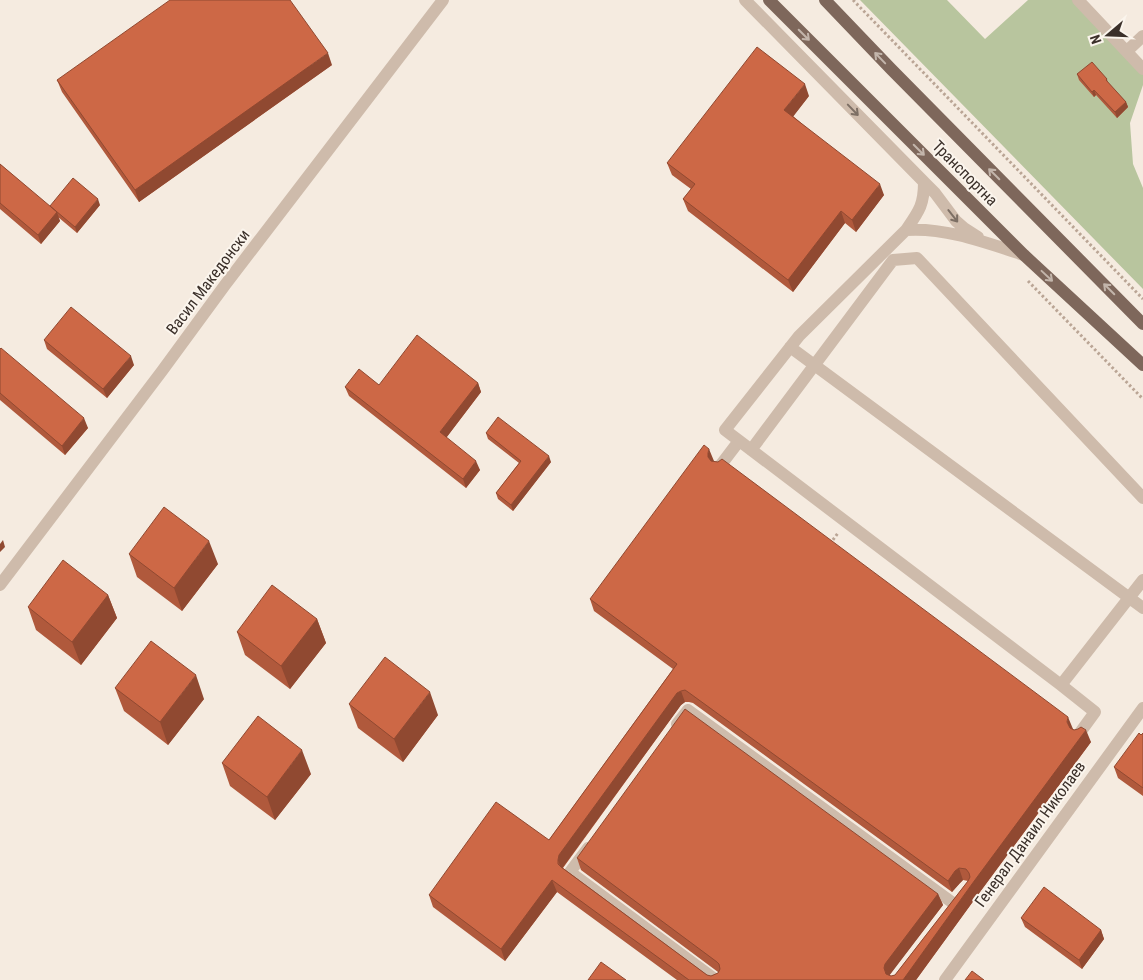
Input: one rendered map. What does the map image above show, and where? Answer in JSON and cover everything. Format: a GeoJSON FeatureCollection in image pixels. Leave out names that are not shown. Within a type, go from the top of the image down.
{"type":"FeatureCollection","features":[{"type":"Feature","properties":{"kind":"main road","name":"Транспортна"},"geometry":{"type":"LineString","coordinates":[[769,0],[1024,255],[1143,365]]}},
{"type":"Feature","properties":{"kind":"main road","name":"Транспортна"},"geometry":{"type":"LineString","coordinates":[[825,0],[1143,324]]}},
{"type":"Feature","properties":{"kind":"street","name":"Васил Македонски"},"geometry":{"type":"LineString","coordinates":[[0,585],[225,285],[443,0]]}},
{"type":"Feature","properties":{"kind":"street"},"geometry":{"type":"LineString","coordinates":[[745,0],[935,193],[956,221],[988,243]]}},
{"type":"Feature","properties":{"kind":"street"},"geometry":{"type":"LineString","coordinates":[[1078,0],[1143,69]]}},
{"type":"Feature","properties":{"kind":"street"},"geometry":{"type":"LineString","coordinates":[[1127,51],[1143,36]]}},
{"type":"Feature","properties":{"kind":"street"},"geometry":{"type":"LineString","coordinates":[[924,182],[922,203],[906,230],[798,336],[725,430],[1096,712],[1079,734]]}},
{"type":"Feature","properties":{"kind":"street"},"geometry":{"type":"LineString","coordinates":[[906,230],[936,231],[988,243],[1024,255]]}},
{"type":"Feature","properties":{"kind":"street"},"geometry":{"type":"LineString","coordinates":[[751,450],[894,260],[917,258],[1143,498]]}},
{"type":"Feature","properties":{"kind":"street"},"geometry":{"type":"LineString","coordinates":[[790,347],[1143,608]]}},
{"type":"Feature","properties":{"kind":"street"},"geometry":{"type":"LineString","coordinates":[[720,466],[739,440]]}},
{"type":"Feature","properties":{"kind":"street"},"geometry":{"type":"LineString","coordinates":[[1061,685],[1143,580]]}},
{"type":"Feature","properties":{"kind":"street","name":"Генерал Данаил Николаев"},"geometry":{"type":"LineString","coordinates":[[945,980],[1143,708]]}},
{"type":"Feature","properties":{"kind":"street"},"geometry":{"type":"LineString","coordinates":[[671,733],[688,710],[954,903]]}},
{"type":"Feature","properties":{"kind":"street"},"geometry":{"type":"LineString","coordinates":[[592,841],[570,872],[716,980]]}},
{"type":"Feature","properties":{"kind":"path"},"geometry":{"type":"LineString","coordinates":[[853,0],[1143,299]]}},
{"type":"Feature","properties":{"kind":"path"},"geometry":{"type":"LineString","coordinates":[[1027,280],[1143,399]]}},
{"type":"Feature","properties":{"kind":"green space"},"geometry":{"type":"Polygon","coordinates":[[[860,0],[947,0],[985,39],[1028,0],[1081,0],[1143,63],[1143,85],[1130,123],[1133,164],[1143,188],[1143,289],[860,0]]]}},
{"type":"Feature","properties":{"kind":"building"},"geometry":{"type":"Polygon","coordinates":[[[170,0],[290,0],[328,53],[135,190],[57,80],[170,0]]]}},
{"type":"Feature","properties":{"kind":"building"},"geometry":{"type":"Polygon","coordinates":[[[757,47],[805,84],[784,110],[880,184],[852,220],[841,211],[788,280],[683,199],[695,184],[667,163],[757,47]]]}},
{"type":"Feature","properties":{"kind":"building"},"geometry":{"type":"Polygon","coordinates":[[[1092,62],[1126,102],[1115,112],[1094,90],[1092,92],[1077,74],[1092,62]]]}},
{"type":"Feature","properties":{"kind":"building"},"geometry":{"type":"Polygon","coordinates":[[[0,164],[57,212],[38,235],[0,203],[0,164]]]}},
{"type":"Feature","properties":{"kind":"building"},"geometry":{"type":"Polygon","coordinates":[[[73,178],[98,199],[75,227],[50,206],[73,178]]]}},
{"type":"Feature","properties":{"kind":"building"},"geometry":{"type":"Polygon","coordinates":[[[71,307],[131,356],[103,389],[44,340],[71,307]]]}},
{"type":"Feature","properties":{"kind":"building"},"geometry":{"type":"Polygon","coordinates":[[[417,335],[478,383],[440,432],[476,461],[463,479],[345,387],[359,369],[379,385],[417,335]]]}},
{"type":"Feature","properties":{"kind":"building"},"geometry":{"type":"Polygon","coordinates":[[[1,348],[84,418],[62,446],[0,393],[1,348]]]}},
{"type":"Feature","properties":{"kind":"building"},"geometry":{"type":"Polygon","coordinates":[[[498,417],[549,456],[511,505],[496,493],[521,461],[486,433],[498,417]]]}},
{"type":"Feature","properties":{"kind":"building"},"geometry":{"type":"Polygon","coordinates":[[[704,445],[709,449],[708,457],[711,461],[718,462],[722,459],[1068,717],[1067,722],[1070,728],[1074,730],[1081,727],[1086,730],[903,980],[689,980],[552,880],[501,949],[429,895],[496,802],[549,840],[677,664],[590,599],[704,445]],[[685,690],[677,693],[559,855],[558,864],[707,975],[711,976],[718,973],[720,969],[717,962],[577,858],[685,709],[938,894],[885,964],[886,974],[895,975],[968,881],[969,873],[966,869],[959,868],[948,881],[685,690]]]}},
{"type":"Feature","properties":{"kind":"building"},"geometry":{"type":"Polygon","coordinates":[[[164,507],[209,541],[174,588],[129,554],[164,507]]]}},
{"type":"Feature","properties":{"kind":"building"},"geometry":{"type":"Polygon","coordinates":[[[63,560],[108,595],[72,642],[28,607],[63,560]]]}},
{"type":"Feature","properties":{"kind":"building"},"geometry":{"type":"Polygon","coordinates":[[[272,585],[317,619],[281,666],[237,632],[272,585]]]}},
{"type":"Feature","properties":{"kind":"building"},"geometry":{"type":"Polygon","coordinates":[[[151,641],[196,675],[160,722],[115,688],[151,641]]]}},
{"type":"Feature","properties":{"kind":"building"},"geometry":{"type":"Polygon","coordinates":[[[385,657],[430,692],[394,739],[349,704],[385,657]]]}},
{"type":"Feature","properties":{"kind":"building"},"geometry":{"type":"Polygon","coordinates":[[[258,716],[302,750],[267,797],[222,763],[258,716]]]}},
{"type":"Feature","properties":{"kind":"building"},"geometry":{"type":"Polygon","coordinates":[[[1139,733],[1141,735],[1143,733],[1143,788],[1114,767],[1139,733]]]}},
{"type":"Feature","properties":{"kind":"building"},"geometry":{"type":"Polygon","coordinates":[[[1044,887],[1101,930],[1079,960],[1021,918],[1044,887]]]}},
{"type":"Feature","properties":{"kind":"building"},"geometry":{"type":"Polygon","coordinates":[[[601,962],[626,980],[588,980],[601,962]]]}},
{"type":"Feature","properties":{"kind":"building"},"geometry":{"type":"Polygon","coordinates":[[[972,971],[984,980],[965,980],[972,971]]]}}]}
